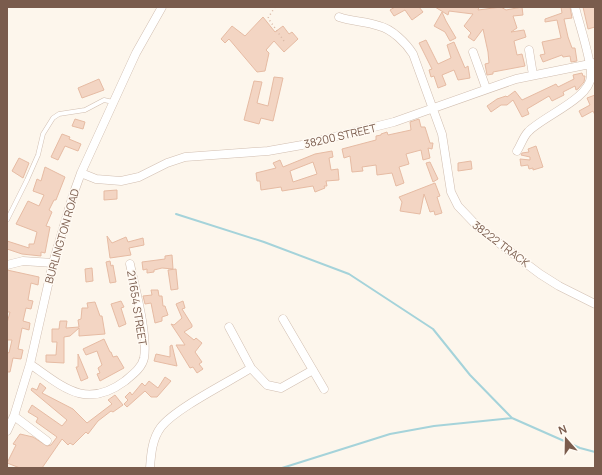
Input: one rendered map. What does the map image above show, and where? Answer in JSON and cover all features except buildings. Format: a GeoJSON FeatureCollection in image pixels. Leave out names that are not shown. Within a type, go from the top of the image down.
{"type":"FeatureCollection","features":[{"type":"Feature","properties":{"kind":"street","name":"BURLINGTON ROAD"},"geometry":{"type":"LineString","coordinates":[[7,431],[14,416],[30,364],[53,263],[64,222],[81,173],[136,52],[162,7]]}},
{"type":"Feature","properties":{"kind":"street"},"geometry":{"type":"LineString","coordinates":[[517,151],[526,133],[582,94],[590,82],[592,64],[575,7]]}},
{"type":"Feature","properties":{"kind":"street","name":"38222 TRACK"},"geometry":{"type":"LineString","coordinates":[[339,17],[353,22],[381,26],[409,47],[413,54],[442,134],[451,192],[462,212],[479,228],[540,274],[559,286],[595,304]]}},
{"type":"Feature","properties":{"kind":"street"},"geometry":{"type":"LineString","coordinates":[[529,50],[533,75]]}},
{"type":"Feature","properties":{"kind":"street"},"geometry":{"type":"LineString","coordinates":[[472,52],[486,88]]}},
{"type":"Feature","properties":{"kind":"street","name":"38200 STREET"},"geometry":{"type":"LineString","coordinates":[[81,173],[96,179],[130,179],[185,157],[268,151],[302,145],[375,128],[486,88],[533,75],[592,64]]}},
{"type":"Feature","properties":{"kind":"street"},"geometry":{"type":"LineString","coordinates":[[7,265],[23,261],[53,263]]}},
{"type":"Feature","properties":{"kind":"street","name":"211654 STREET"},"geometry":{"type":"LineString","coordinates":[[30,364],[73,391],[88,396],[108,390],[133,374],[142,363],[144,344],[130,264]]}},
{"type":"Feature","properties":{"kind":"street"},"geometry":{"type":"LineString","coordinates":[[283,319],[324,389]]}},
{"type":"Feature","properties":{"kind":"street"},"geometry":{"type":"LineString","coordinates":[[229,327],[251,368],[267,385],[281,388],[313,370]]}},
{"type":"Feature","properties":{"kind":"street"},"geometry":{"type":"LineString","coordinates":[[150,468],[154,439],[161,427],[176,414],[251,368]]}},
{"type":"Feature","properties":{"kind":"street"},"geometry":{"type":"LineString","coordinates":[[14,416],[47,441]]}},
{"type":"Feature","properties":{"kind":"lane"},"geometry":{"type":"LineString","coordinates":[[7,220],[20,197],[38,155],[43,134],[53,118],[59,114],[85,110],[104,100],[114,103]]}},
{"type":"Feature","properties":{"kind":"path"},"geometry":{"type":"LineString","coordinates":[[275,7],[268,20],[284,41]]}},
{"type":"Feature","properties":{"kind":"waterway"},"geometry":{"type":"LineString","coordinates":[[176,214],[264,242],[349,274],[433,329],[470,375],[512,418],[580,448],[595,452]]}},
{"type":"Feature","properties":{"kind":"waterway"},"geometry":{"type":"LineString","coordinates":[[282,468],[390,434],[434,426],[512,418]]}}]}
